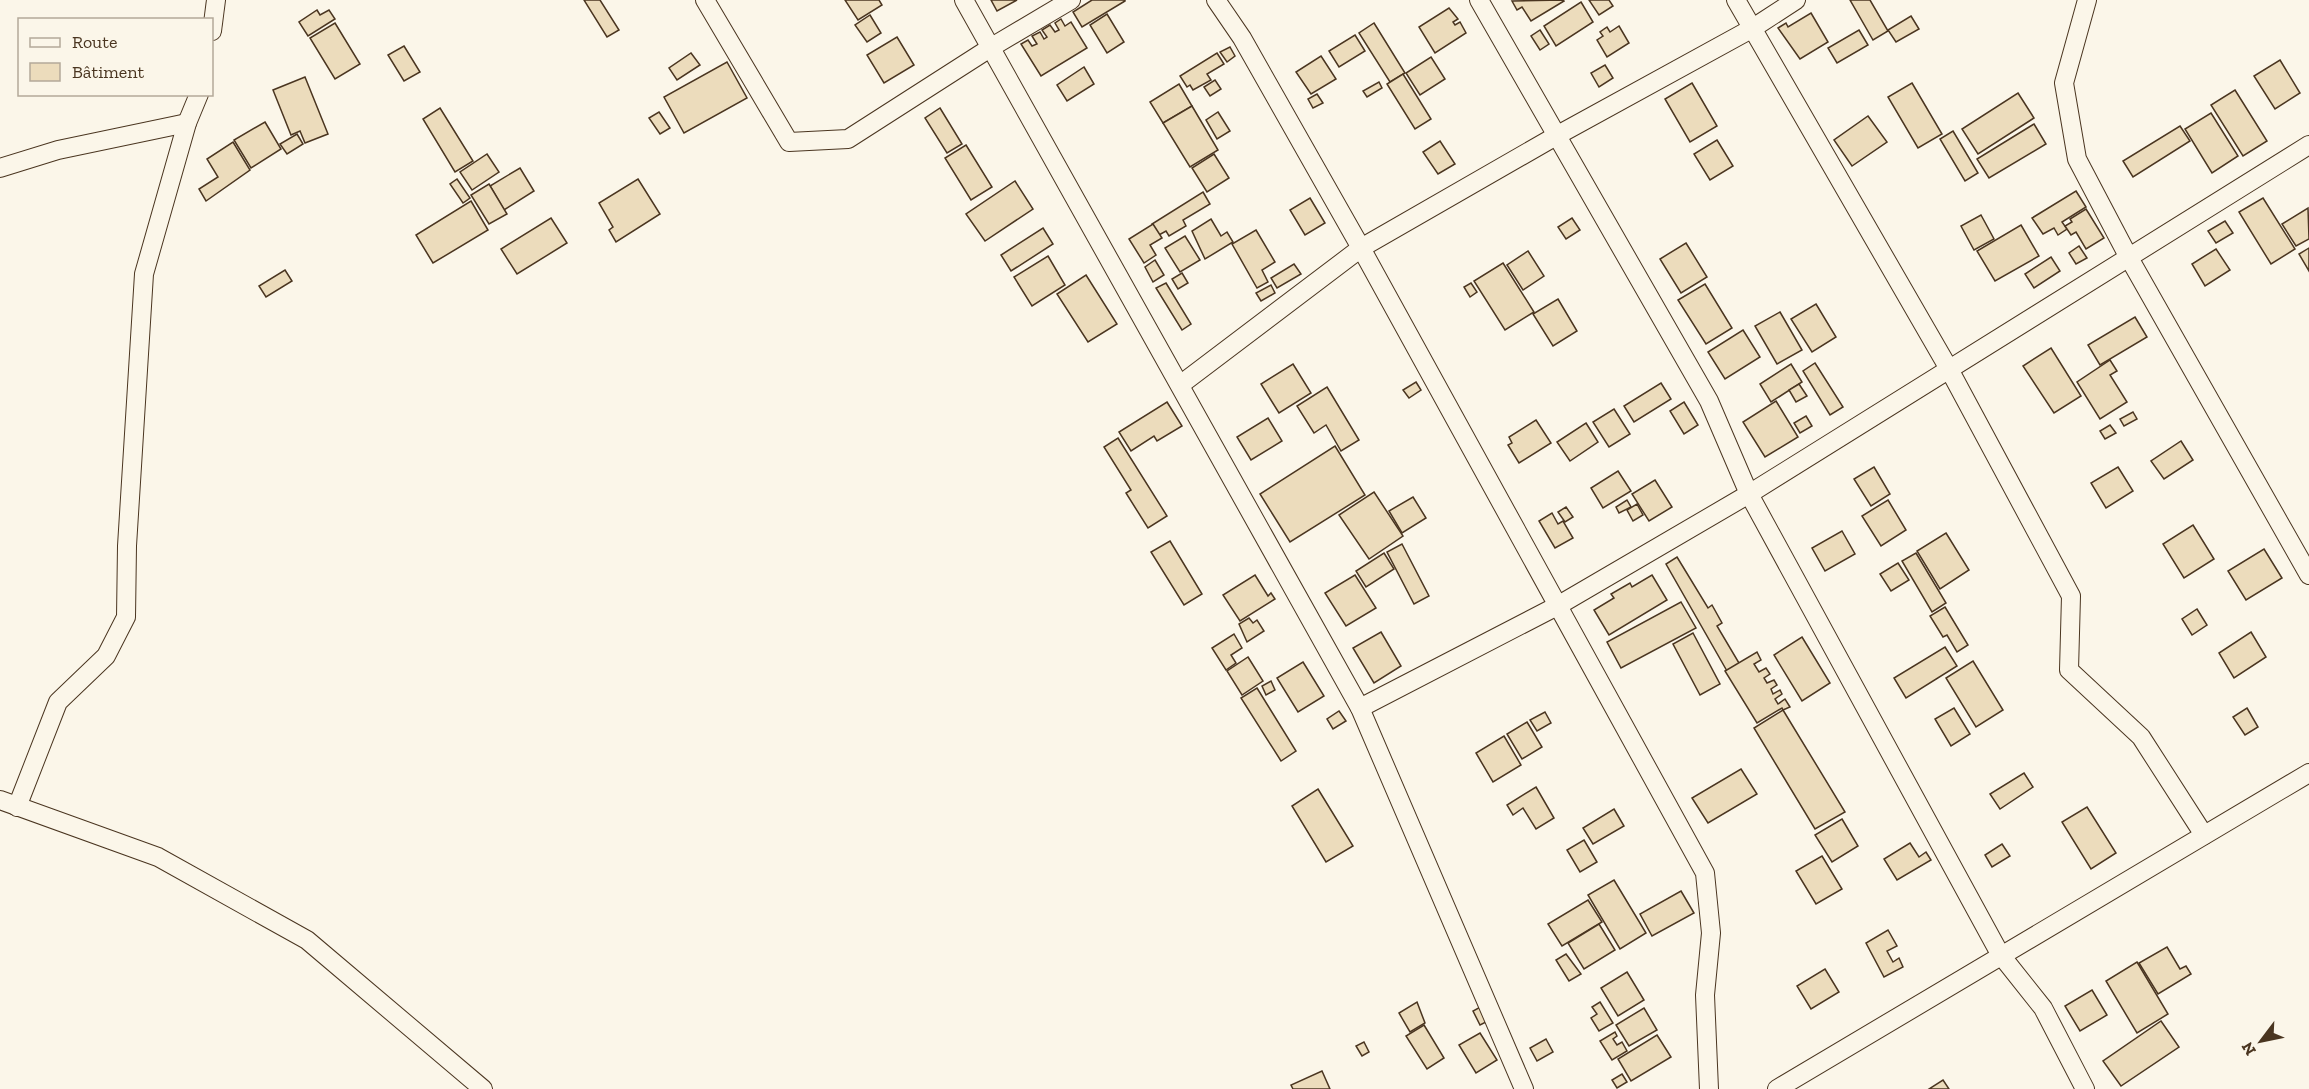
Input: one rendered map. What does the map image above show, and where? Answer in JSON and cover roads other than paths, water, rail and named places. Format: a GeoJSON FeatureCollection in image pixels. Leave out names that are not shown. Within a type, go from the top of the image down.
{"type":"FeatureCollection","features":[{"type":"Feature","properties":{"kind":"street"},"geometry":{"type":"LineString","coordinates":[[213,23],[216,0]]}},
{"type":"Feature","properties":{"kind":"street"},"geometry":{"type":"LineString","coordinates":[[705,0],[789,142],[848,139],[990,48],[1071,0]]}},
{"type":"Feature","properties":{"kind":"street"},"geometry":{"type":"LineString","coordinates":[[964,0],[1360,708],[1524,1089]]}},
{"type":"Feature","properties":{"kind":"street"},"geometry":{"type":"LineString","coordinates":[[1216,0],[1242,38],[1361,248],[1705,873],[1711,933],[1705,995],[1709,1089]]}},
{"type":"Feature","properties":{"kind":"street"},"geometry":{"type":"LineString","coordinates":[[1479,0],[1709,401],[1749,494],[2000,954],[2043,1008],[2085,1089]]}},
{"type":"Feature","properties":{"kind":"street"},"geometry":{"type":"LineString","coordinates":[[1736,0],[1949,369],[2072,596],[2068,670],[2142,737],[2204,835]]}},
{"type":"Feature","properties":{"kind":"street"},"geometry":{"type":"LineString","coordinates":[[1180,385],[1361,248],[1556,136],[1753,28],[1796,0]]}},
{"type":"Feature","properties":{"kind":"street"},"geometry":{"type":"LineString","coordinates":[[2086,0],[2064,83],[2077,159],[2128,256],[2309,575]]}},
{"type":"Feature","properties":{"kind":"street"},"geometry":{"type":"LineString","coordinates":[[17,807],[58,702],[106,657],[126,616],[127,546],[144,274],[188,123],[198,96]]}},
{"type":"Feature","properties":{"kind":"street"},"geometry":{"type":"LineString","coordinates":[[0,168],[58,150],[188,123]]}},
{"type":"Feature","properties":{"kind":"street"},"geometry":{"type":"LineString","coordinates":[[1360,708],[1559,606],[1749,494],[2309,145]]}},
{"type":"Feature","properties":{"kind":"street"},"geometry":{"type":"LineString","coordinates":[[1777,1089],[2000,954],[2309,773]]}},
{"type":"Feature","properties":{"kind":"street"},"geometry":{"type":"LineString","coordinates":[[0,800],[158,856],[307,940],[483,1089]]}}]}
